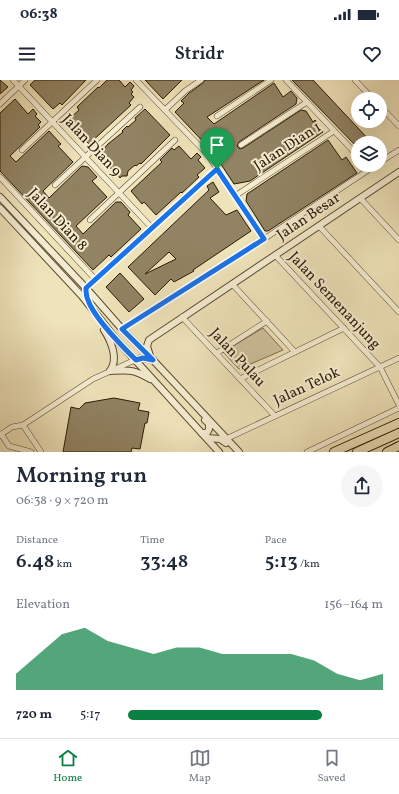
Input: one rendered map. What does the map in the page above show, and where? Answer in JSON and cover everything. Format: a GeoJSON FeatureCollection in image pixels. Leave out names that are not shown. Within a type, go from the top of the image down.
{"type":"FeatureCollection","features":[{"type":"Feature","properties":{"kind":"main road"},"geometry":{"type":"LineString","coordinates":[[334,452],[399,423]]}},
{"type":"Feature","properties":{"kind":"main road"},"geometry":{"type":"LineString","coordinates":[[357,452],[399,433]]}},
{"type":"Feature","properties":{"kind":"main road"},"geometry":{"type":"LineString","coordinates":[[387,452],[399,446]]}},
{"type":"Feature","properties":{"kind":"street","name":"Jalan Dian 9"},"geometry":{"type":"LineString","coordinates":[[13,80],[152,228]]}},
{"type":"Feature","properties":{"kind":"street"},"geometry":{"type":"LineString","coordinates":[[0,104],[25,80]]}},
{"type":"Feature","properties":{"kind":"street"},"geometry":{"type":"LineString","coordinates":[[22,150],[97,80]]}},
{"type":"Feature","properties":{"kind":"street"},"geometry":{"type":"LineString","coordinates":[[136,80],[208,155],[264,239]]}},
{"type":"Feature","properties":{"kind":"street"},"geometry":{"type":"LineString","coordinates":[[165,110],[185,91],[201,80]]}},
{"type":"Feature","properties":{"kind":"street"},"geometry":{"type":"LineString","coordinates":[[217,116],[271,80]]}},
{"type":"Feature","properties":{"kind":"street"},"geometry":{"type":"LineString","coordinates":[[286,80],[351,149]]}},
{"type":"Feature","properties":{"kind":"street"},"geometry":{"type":"LineString","coordinates":[[355,80],[366,92]]}},
{"type":"Feature","properties":{"kind":"street"},"geometry":{"type":"LineString","coordinates":[[242,145],[307,102]]}},
{"type":"Feature","properties":{"kind":"street"},"geometry":{"type":"LineString","coordinates":[[56,185],[140,107]]}},
{"type":"Feature","properties":{"kind":"street"},"geometry":{"type":"LineString","coordinates":[[387,113],[399,126]]}},
{"type":"Feature","properties":{"kind":"street","name":"Jalan Dian 1"},"geometry":{"type":"LineString","coordinates":[[235,196],[334,131]]}},
{"type":"Feature","properties":{"kind":"street"},"geometry":{"type":"LineString","coordinates":[[90,220],[175,140]]}},
{"type":"Feature","properties":{"kind":"street"},"geometry":{"type":"LineString","coordinates":[[387,158],[399,150]]}},
{"type":"Feature","properties":{"kind":"street"},"geometry":{"type":"LineString","coordinates":[[86,288],[217,169]]}},
{"type":"Feature","properties":{"kind":"street","name":"Jalan Besar"},"geometry":{"type":"LineString","coordinates":[[122,329],[264,239],[361,172]]}},
{"type":"Feature","properties":{"kind":"street","name":"Jalan Besar"},"geometry":{"type":"LineString","coordinates":[[152,358],[147,346],[149,340],[399,172]]}},
{"type":"Feature","properties":{"kind":"street","name":"Jalan Dian 8"},"geometry":{"type":"LineString","coordinates":[[0,177],[95,279]]}},
{"type":"Feature","properties":{"kind":"street"},"geometry":{"type":"LineString","coordinates":[[0,197],[86,288],[122,329],[152,358],[238,452]]}},
{"type":"Feature","properties":{"kind":"street"},"geometry":{"type":"LineString","coordinates":[[360,198],[399,240]]}},
{"type":"Feature","properties":{"kind":"street"},"geometry":{"type":"LineString","coordinates":[[0,208],[81,295],[116,339],[219,452]]}},
{"type":"Feature","properties":{"kind":"street"},"geometry":{"type":"LineString","coordinates":[[319,226],[399,312]]}},
{"type":"Feature","properties":{"kind":"street","name":"Jalan Semenanjung"},"geometry":{"type":"LineString","coordinates":[[275,255],[380,367],[399,404]]}},
{"type":"Feature","properties":{"kind":"street"},"geometry":{"type":"LineString","coordinates":[[232,284],[295,352]]}},
{"type":"Feature","properties":{"kind":"street"},"geometry":{"type":"LineString","coordinates":[[86,288],[87,298],[95,316],[107,334],[113,352],[115,360],[110,371]]}},
{"type":"Feature","properties":{"kind":"street","name":"Jalan Pulau"},"geometry":{"type":"LineString","coordinates":[[182,317],[275,416]]}},
{"type":"Feature","properties":{"kind":"street"},"geometry":{"type":"LineString","coordinates":[[217,353],[267,321]]}},
{"type":"Feature","properties":{"kind":"street"},"geometry":{"type":"LineString","coordinates":[[240,378],[344,328]]}},
{"type":"Feature","properties":{"kind":"street"},"geometry":{"type":"LineString","coordinates":[[136,343],[140,352],[136,360]]}},
{"type":"Feature","properties":{"kind":"street"},"geometry":{"type":"LineString","coordinates":[[31,452],[9,446],[1,434],[12,427],[23,425],[93,380],[110,371],[136,360],[152,358]]}},
{"type":"Feature","properties":{"kind":"street","name":"Jalan Telok"},"geometry":{"type":"LineString","coordinates":[[226,439],[399,358]]}},
{"type":"Feature","properties":{"kind":"street"},"geometry":{"type":"LineString","coordinates":[[110,371],[132,370],[155,382]]}},
{"type":"Feature","properties":{"kind":"street"},"geometry":{"type":"LineString","coordinates":[[186,395],[193,406],[209,424],[208,431],[202,433]]}},
{"type":"Feature","properties":{"kind":"street"},"geometry":{"type":"LineString","coordinates":[[307,452],[399,408]]}},
{"type":"Feature","properties":{"kind":"street"},"geometry":{"type":"LineString","coordinates":[[23,425],[41,451]]}},
{"type":"Feature","properties":{"kind":"street"},"geometry":{"type":"LineString","coordinates":[[207,438],[220,439],[238,452]]}},
{"type":"Feature","properties":{"kind":"shaded area"},"geometry":{"type":"Polygon","coordinates":[[[263,328],[283,350],[239,369],[223,352],[263,328]]]}},
{"type":"Feature","properties":{"kind":"building"},"geometry":{"type":"Polygon","coordinates":[[[0,80],[8,87],[0,94],[0,80]]]}},
{"type":"Feature","properties":{"kind":"building"},"geometry":{"type":"Polygon","coordinates":[[[35,80],[86,80],[62,105],[60,103],[53,109],[30,85],[35,80]]]}},
{"type":"Feature","properties":{"kind":"building"},"geometry":{"type":"Polygon","coordinates":[[[107,80],[119,80],[125,87],[130,82],[134,86],[131,90],[133,92],[131,94],[134,97],[129,103],[131,105],[89,144],[67,121],[79,110],[77,107],[107,80]]]}},
{"type":"Feature","properties":{"kind":"building"},"geometry":{"type":"Polygon","coordinates":[[[145,80],[182,80],[163,99],[145,80]]]}},
{"type":"Feature","properties":{"kind":"building"},"geometry":{"type":"Polygon","coordinates":[[[205,80],[264,80],[207,117],[214,124],[274,83],[283,97],[291,91],[297,98],[296,104],[239,142],[237,146],[240,149],[301,110],[306,111],[313,122],[315,120],[323,132],[250,181],[234,184],[211,149],[175,112],[184,103],[181,101],[205,80]]]}},
{"type":"Feature","properties":{"kind":"building"},"geometry":{"type":"Polygon","coordinates":[[[292,80],[313,80],[351,121],[351,128],[358,128],[365,136],[351,136],[351,141],[292,80]]]}},
{"type":"Feature","properties":{"kind":"building"},"geometry":{"type":"Polygon","coordinates":[[[15,99],[28,114],[33,109],[37,114],[35,116],[41,122],[38,125],[40,127],[10,156],[16,162],[49,131],[61,144],[58,146],[73,162],[43,191],[49,198],[82,166],[88,167],[97,177],[92,181],[107,197],[76,226],[83,234],[116,202],[121,202],[130,212],[128,215],[141,229],[111,257],[109,255],[93,270],[0,171],[0,113],[15,99]]]}},
{"type":"Feature","properties":{"kind":"building"},"geometry":{"type":"Polygon","coordinates":[[[145,109],[170,135],[141,164],[135,165],[128,171],[127,176],[122,176],[120,178],[117,174],[113,178],[110,175],[114,172],[100,156],[102,155],[100,153],[108,144],[123,132],[122,131],[127,126],[128,127],[136,120],[135,118],[145,109]]]}},
{"type":"Feature","properties":{"kind":"building"},"geometry":{"type":"Polygon","coordinates":[[[328,140],[342,160],[346,157],[351,164],[351,172],[357,173],[268,231],[265,231],[246,201],[247,194],[328,140]]]}},
{"type":"Feature","properties":{"kind":"building"},"geometry":{"type":"Polygon","coordinates":[[[179,146],[191,159],[197,153],[201,157],[198,160],[205,168],[197,175],[199,177],[156,215],[144,202],[142,204],[131,191],[162,162],[160,160],[172,148],[174,150],[179,146]]]}},
{"type":"Feature","properties":{"kind":"building"},"geometry":{"type":"Polygon","coordinates":[[[213,182],[219,192],[210,198],[226,215],[237,210],[251,231],[193,270],[194,271],[174,282],[171,279],[155,295],[128,267],[209,190],[207,186],[213,182]],[[169,252],[145,274],[176,259],[169,252]]]}},
{"type":"Feature","properties":{"kind":"building"},"geometry":{"type":"Polygon","coordinates":[[[120,273],[144,299],[129,312],[106,287],[120,273]]]}},
{"type":"Feature","properties":{"kind":"building"},"geometry":{"type":"Polygon","coordinates":[[[114,398],[140,403],[138,410],[149,412],[147,423],[145,423],[140,449],[132,448],[131,452],[63,452],[71,407],[79,409],[85,403],[114,398]]]}},
{"type":"Feature","properties":{"kind":"route"},"geometry":{"type":"LineString","coordinates":[[217,169],[264,239],[122,329],[153,360],[143,358],[136,360],[116,339],[92,308],[87,298],[86,288],[217,169]]}}]}
